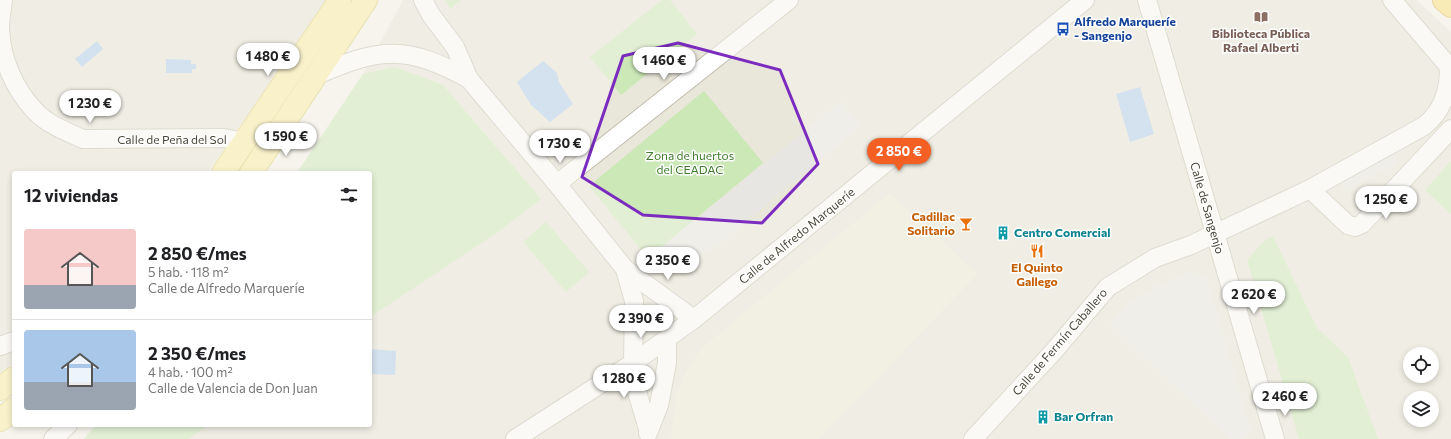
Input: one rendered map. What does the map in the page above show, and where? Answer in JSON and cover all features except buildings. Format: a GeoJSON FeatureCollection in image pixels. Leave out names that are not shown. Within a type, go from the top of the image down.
{"type":"FeatureCollection","features":[{"type":"Feature","properties":{"kind":"highway"},"geometry":{"type":"LineString","coordinates":[[1444,0],[1451,6]]}},
{"type":"Feature","properties":{"kind":"main road"},"geometry":{"type":"LineString","coordinates":[[224,171],[340,0]]}},
{"type":"Feature","properties":{"kind":"main road"},"geometry":{"type":"LineString","coordinates":[[252,171],[317,76],[366,0]]}},
{"type":"Feature","properties":{"kind":"main road"},"geometry":{"type":"LineString","coordinates":[[0,389],[12,380]]}},
{"type":"Feature","properties":{"kind":"main road"},"geometry":{"type":"LineString","coordinates":[[0,420],[12,411]]}},
{"type":"Feature","properties":{"kind":"street","name":"Calle de Peña del Sol"},"geometry":{"type":"LineString","coordinates":[[3,0],[0,27],[4,53],[12,78],[36,112],[65,131],[82,139],[224,138],[244,142]]}},
{"type":"Feature","properties":{"kind":"street"},"geometry":{"type":"LineString","coordinates":[[423,0],[430,15],[455,47],[469,79],[558,184],[625,269],[694,319]]}},
{"type":"Feature","properties":{"kind":"street"},"geometry":{"type":"LineString","coordinates":[[558,184],[789,0]]}},
{"type":"Feature","properties":{"kind":"street","name":"Calle de Alfredo Marqueríe"},"geometry":{"type":"LineString","coordinates":[[515,439],[633,363],[694,319],[1085,0]]}},
{"type":"Feature","properties":{"kind":"street","name":"Calle de Sangenjo"},"geometry":{"type":"LineString","coordinates":[[1147,0],[1275,439]]}},
{"type":"Feature","properties":{"kind":"street"},"geometry":{"type":"LineString","coordinates":[[1392,0],[1450,68]]}},
{"type":"Feature","properties":{"kind":"street"},"geometry":{"type":"LineString","coordinates":[[317,76],[361,58],[383,54],[401,54],[421,57],[441,64],[469,79]]}},
{"type":"Feature","properties":{"kind":"street","name":"Calle de Fermín Caballero"},"geometry":{"type":"LineString","coordinates":[[973,439],[1054,351],[1108,287],[1155,258],[1191,245],[1310,189],[1424,126],[1438,112],[1444,101],[1449,84],[1450,68]]}},
{"type":"Feature","properties":{"kind":"street"},"geometry":{"type":"LineString","coordinates":[[1310,189],[1348,225],[1355,227],[1362,224],[1446,134],[1424,126]]}},
{"type":"Feature","properties":{"kind":"street"},"geometry":{"type":"LineString","coordinates":[[265,171],[280,130]]}},
{"type":"Feature","properties":{"kind":"street"},"geometry":{"type":"LineString","coordinates":[[625,269],[634,301],[633,363],[635,385],[648,434]]}},
{"type":"Feature","properties":{"kind":"street"},"geometry":{"type":"LineString","coordinates":[[648,434],[659,405],[667,363],[667,339]]}},
{"type":"Feature","properties":{"kind":"street"},"geometry":{"type":"LineString","coordinates":[[0,346],[12,342]]}},
{"type":"Feature","properties":{"kind":"street"},"geometry":{"type":"LineString","coordinates":[[53,439],[66,427]]}},
{"type":"Feature","properties":{"kind":"highlighted area"},"geometry":{"type":"Polygon","coordinates":[[[678,43],[780,70],[818,164],[762,223],[643,215],[582,177],[623,56],[678,43]]]}},
{"type":"Feature","properties":{"kind":"shaded area"},"geometry":{"type":"Polygon","coordinates":[[[0,0],[328,0],[208,171],[12,171],[12,364],[0,373],[0,0]]]}},
{"type":"Feature","properties":{"kind":"shaded area"},"geometry":{"type":"Polygon","coordinates":[[[403,0],[1417,0],[1451,32],[1451,439],[84,439],[94,427],[372,427],[372,171],[298,171],[363,74],[403,0]]]}},
{"type":"Feature","properties":{"kind":"shaded area"},"geometry":{"type":"Polygon","coordinates":[[[841,102],[862,125],[713,249],[697,259],[681,261],[671,260],[659,249],[841,102]]]}},
{"type":"Feature","properties":{"kind":"shaded area"},"geometry":{"type":"Polygon","coordinates":[[[1397,149],[1397,164],[1344,192],[1342,177],[1397,149]]]}},
{"type":"Feature","properties":{"kind":"shaded area"},"geometry":{"type":"Polygon","coordinates":[[[890,193],[977,274],[819,439],[671,439],[677,392],[686,372],[703,347],[890,193]]]}},
{"type":"Feature","properties":{"kind":"shaded area"},"geometry":{"type":"Polygon","coordinates":[[[1190,272],[1207,278],[1251,431],[1243,439],[1230,439],[1110,323],[1127,305],[1156,286],[1190,272]]]}},
{"type":"Feature","properties":{"kind":"green space"},"geometry":{"type":"Polygon","coordinates":[[[446,0],[461,0],[450,9],[446,0]]]}},
{"type":"Feature","properties":{"kind":"green space"},"geometry":{"type":"Polygon","coordinates":[[[662,0],[670,0],[697,34],[621,95],[590,57],[662,0]]]}},
{"type":"Feature","properties":{"kind":"green space"},"geometry":{"type":"Polygon","coordinates":[[[395,67],[443,85],[541,199],[501,230],[372,316],[372,171],[298,171],[363,74],[395,67]]]}},
{"type":"Feature","properties":{"kind":"green space","name":"Zona de huertos del CEADAC"},"geometry":{"type":"Polygon","coordinates":[[[704,91],[763,163],[648,258],[589,186],[704,91]]]}},
{"type":"Feature","properties":{"kind":"green space"},"geometry":{"type":"Polygon","coordinates":[[[1451,161],[1451,214],[1425,190],[1451,161]]]}},
{"type":"Feature","properties":{"kind":"green space"},"geometry":{"type":"Polygon","coordinates":[[[546,222],[589,272],[566,292],[523,242],[546,222]]]}},
{"type":"Feature","properties":{"kind":"green space"},"geometry":{"type":"Polygon","coordinates":[[[1273,236],[1317,328],[1348,357],[1378,439],[1299,439],[1247,260],[1264,241],[1273,236]]]}},
{"type":"Feature","properties":{"kind":"green space"},"geometry":{"type":"Polygon","coordinates":[[[94,427],[206,427],[188,439],[84,439],[94,427]]]}},
{"type":"Feature","properties":{"kind":"water"},"geometry":{"type":"Polygon","coordinates":[[[97,41],[103,49],[82,67],[75,59],[97,41]]]}},
{"type":"Feature","properties":{"kind":"water"},"geometry":{"type":"Polygon","coordinates":[[[166,59],[191,60],[191,64],[196,64],[196,69],[192,69],[192,73],[166,73],[166,59]]]}},
{"type":"Feature","properties":{"kind":"water"},"geometry":{"type":"Polygon","coordinates":[[[543,61],[557,73],[559,82],[573,104],[550,122],[531,105],[517,82],[543,61]]]}},
{"type":"Feature","properties":{"kind":"water"},"geometry":{"type":"Polygon","coordinates":[[[1140,87],[1154,134],[1130,142],[1116,94],[1140,87]]]}},
{"type":"Feature","properties":{"kind":"water"},"geometry":{"type":"Polygon","coordinates":[[[372,349],[396,351],[395,375],[372,375],[372,349]]]}},
{"type":"Feature","properties":{"kind":"place","name":"Biblioteca Pública Rafael Alberti"},"geometry":{"type":"Point","coordinates":[1261,17]}},
{"type":"Feature","properties":{"kind":"place","name":"Alfredo Marqueríe - Sangenjo"},"geometry":{"type":"Point","coordinates":[1063,29]}},
{"type":"Feature","properties":{"kind":"place","name":"Cadillac Solitario"},"geometry":{"type":"Point","coordinates":[966,224]}},
{"type":"Feature","properties":{"kind":"place","name":"Centro Comercial"},"geometry":{"type":"Point","coordinates":[1003,233]}},
{"type":"Feature","properties":{"kind":"place","name":"El Quinto Gallego"},"geometry":{"type":"Point","coordinates":[1037,251]}},
{"type":"Feature","properties":{"kind":"place","name":"Bar Orfran"},"geometry":{"type":"Point","coordinates":[1043,417]}}]}
